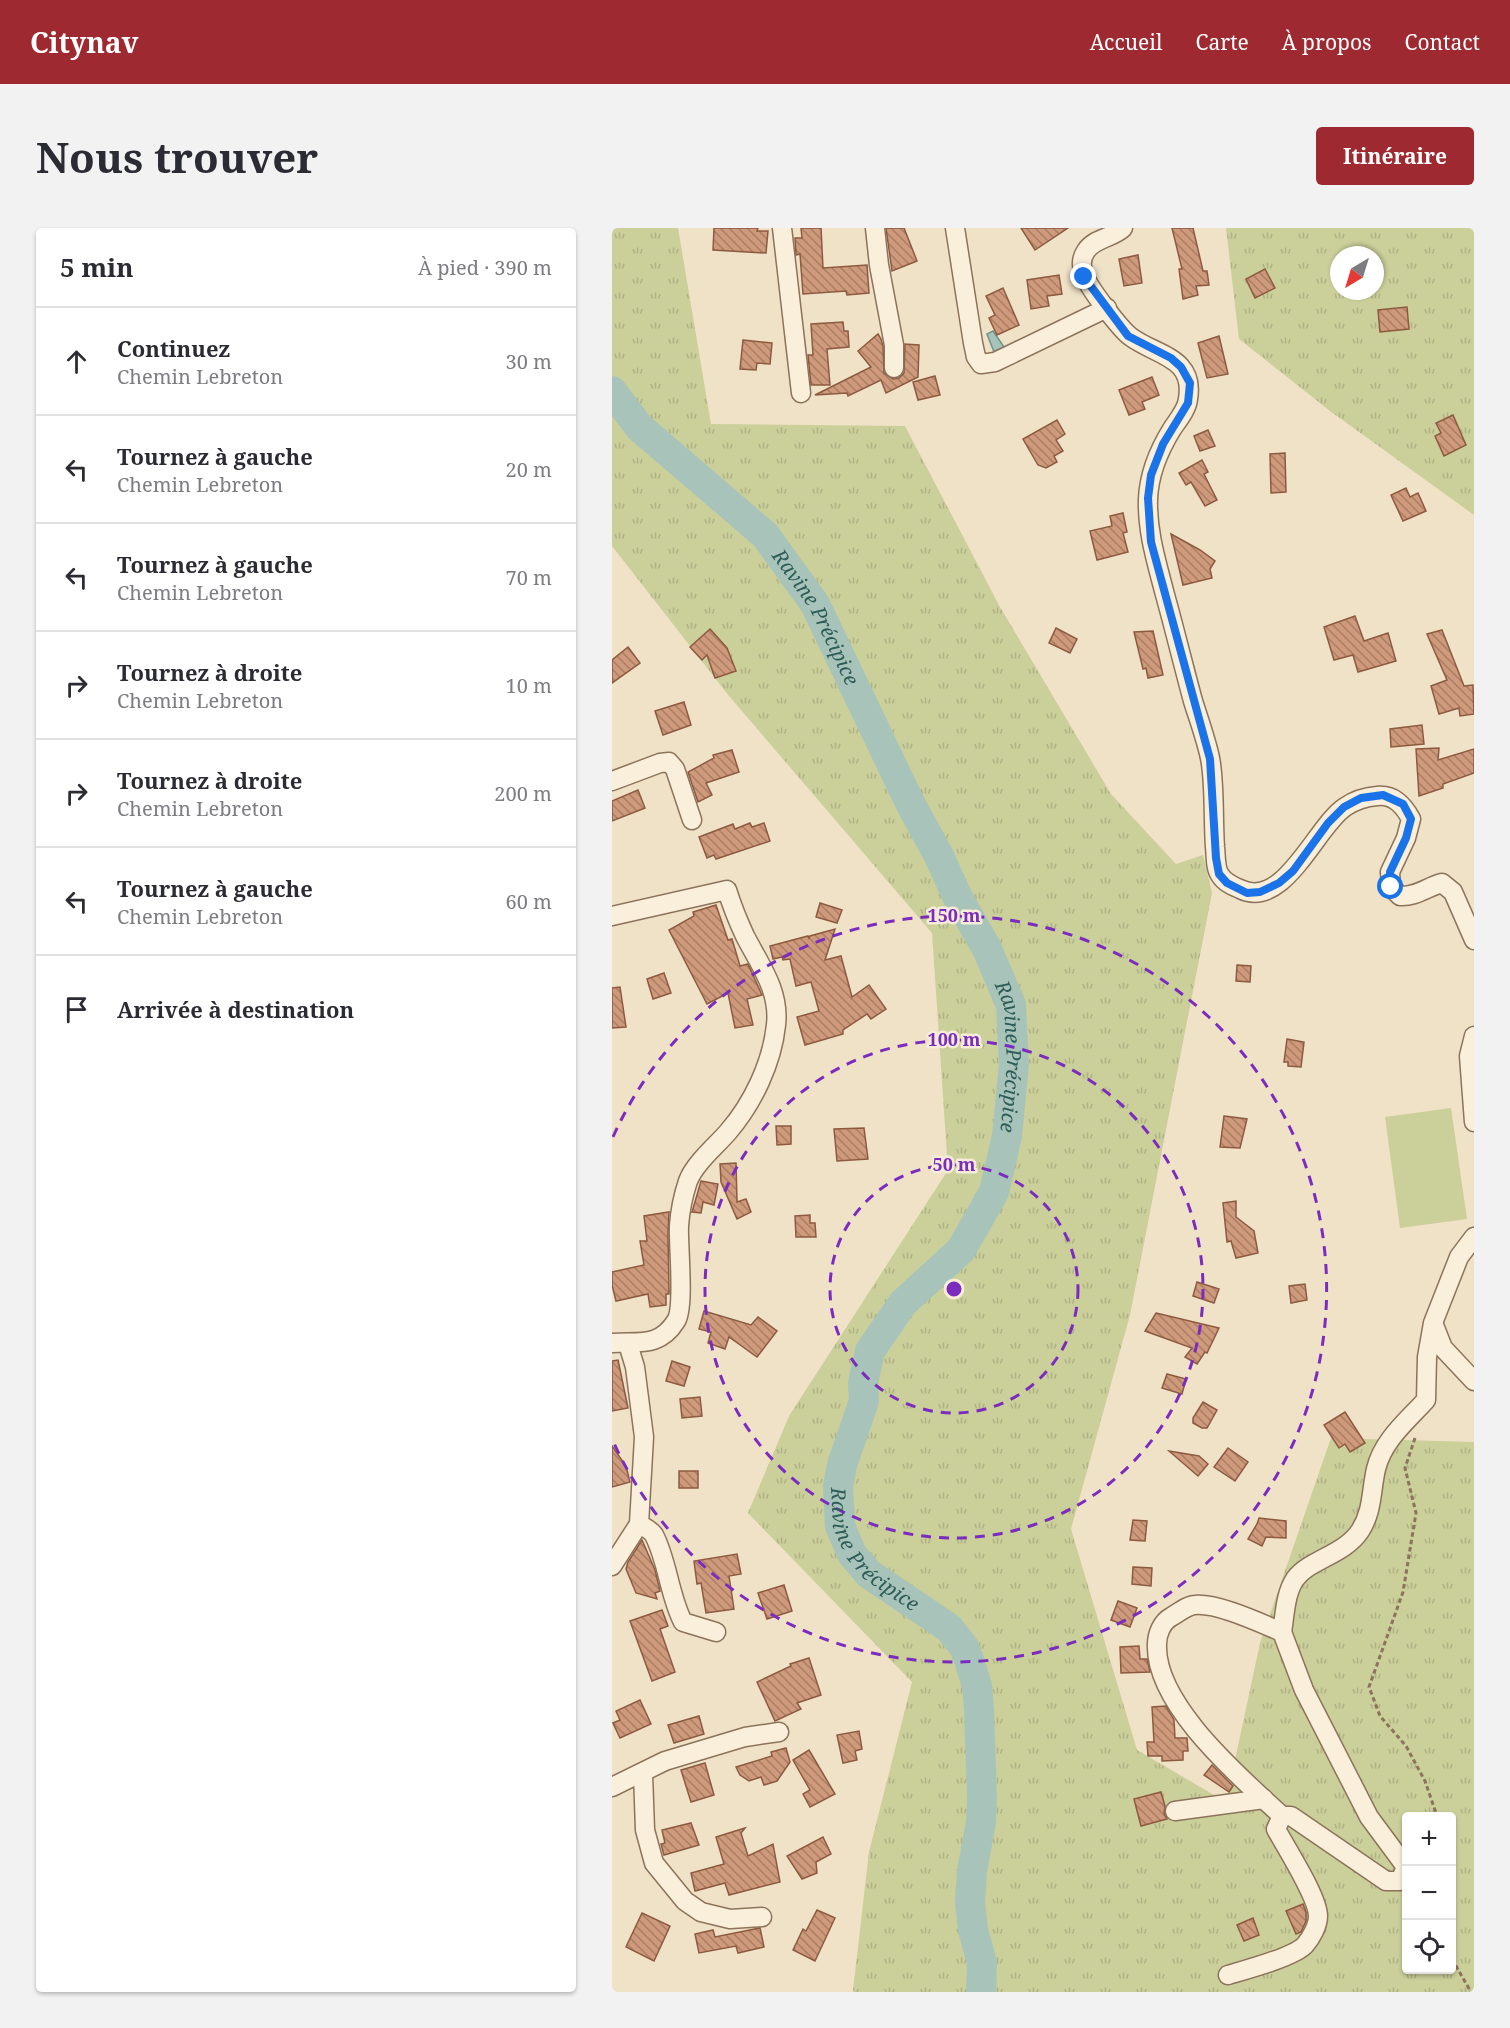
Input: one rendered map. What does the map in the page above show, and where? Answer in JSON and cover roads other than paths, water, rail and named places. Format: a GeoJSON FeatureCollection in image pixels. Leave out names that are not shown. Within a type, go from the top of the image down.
{"type":"FeatureCollection","features":[{"type":"Feature","properties":{"kind":"street"},"geometry":{"type":"LineString","coordinates":[[783,228],[801,393]]}},
{"type":"Feature","properties":{"kind":"street"},"geometry":{"type":"LineString","coordinates":[[875,228],[879,265],[894,345],[894,368]]}},
{"type":"Feature","properties":{"kind":"street"},"geometry":{"type":"LineString","coordinates":[[955,228],[976,357],[981,364],[995,362],[1107,308]]}},
{"type":"Feature","properties":{"kind":"street"},"geometry":{"type":"LineString","coordinates":[[1123,228],[1092,244],[1081,263],[1084,277],[1128,336],[1171,358],[1181,367],[1190,383],[1188,403],[1163,444],[1151,475],[1148,498],[1151,542],[1210,759],[1219,874],[1227,883],[1247,893],[1260,892],[1279,883],[1293,871],[1311,844],[1344,807],[1361,798],[1383,795],[1403,804],[1411,819],[1406,838],[1390,872],[1391,887],[1400,897],[1411,897],[1442,883],[1453,891],[1474,940]]}},
{"type":"Feature","properties":{"kind":"street"},"geometry":{"type":"LineString","coordinates":[[612,781],[660,763],[669,762],[675,770],[692,820]]}},
{"type":"Feature","properties":{"kind":"street"},"geometry":{"type":"LineString","coordinates":[[612,916],[727,890],[734,914],[771,984],[776,1005],[776,1025],[760,1080],[747,1108],[689,1178],[682,1200],[679,1226],[678,1318],[667,1334],[647,1343],[620,1343]]}},
{"type":"Feature","properties":{"kind":"street"},"geometry":{"type":"LineString","coordinates":[[1474,1036],[1469,1056],[1474,1122]]}},
{"type":"Feature","properties":{"kind":"street"},"geometry":{"type":"LineString","coordinates":[[1282,1632],[1222,1609],[1194,1605],[1166,1619],[1157,1635],[1156,1660],[1171,1695],[1192,1728],[1282,1816],[1291,1816],[1386,1881],[1400,1881],[1406,1867],[1369,1816],[1304,1690],[1282,1632],[1288,1593],[1294,1580],[1302,1572],[1343,1549],[1360,1531],[1371,1507],[1376,1469],[1384,1446],[1426,1400],[1427,1357],[1433,1323],[1459,1257],[1474,1237]]}},
{"type":"Feature","properties":{"kind":"street"},"geometry":{"type":"LineString","coordinates":[[1433,1323],[1443,1348],[1474,1381]]}},
{"type":"Feature","properties":{"kind":"street"},"geometry":{"type":"LineString","coordinates":[[612,1566],[639,1524],[644,1437],[635,1367],[620,1343]]}},
{"type":"Feature","properties":{"kind":"street"},"geometry":{"type":"LineString","coordinates":[[639,1524],[653,1533],[675,1607],[683,1622],[716,1632]]}},
{"type":"Feature","properties":{"kind":"street"},"geometry":{"type":"LineString","coordinates":[[612,1787],[643,1774],[665,1761],[745,1737],[779,1732]]}},
{"type":"Feature","properties":{"kind":"street"},"geometry":{"type":"LineString","coordinates":[[643,1774],[645,1830],[654,1863],[685,1901],[701,1912],[730,1919],[762,1917]]}},
{"type":"Feature","properties":{"kind":"street"},"geometry":{"type":"LineString","coordinates":[[1175,1811],[1264,1799]]}},
{"type":"Feature","properties":{"kind":"street"},"geometry":{"type":"LineString","coordinates":[[1228,1975],[1273,1961],[1304,1946],[1316,1928],[1318,1915],[1310,1892],[1276,1829],[1282,1816]]}},
{"type":"Feature","properties":{"kind":"water"},"geometry":{"type":"Polygon","coordinates":[[[993,331],[1004,347],[994,352],[987,334],[993,331]]]}},
{"type":"Feature","properties":{"kind":"waterway","name":"Ravine Précipice"},"geometry":{"type":"LineString","coordinates":[[612,391],[639,427],[765,535],[815,604],[910,803],[939,856],[957,896],[987,949],[1011,1005],[1014,1064],[1007,1136],[994,1192],[961,1250],[903,1303],[870,1351],[863,1383],[864,1401],[842,1465],[838,1486],[840,1526],[852,1554],[869,1574],[949,1628],[964,1647],[977,1686],[982,1798],[970,1903],[973,1930],[982,1963],[981,1992]]}}]}
